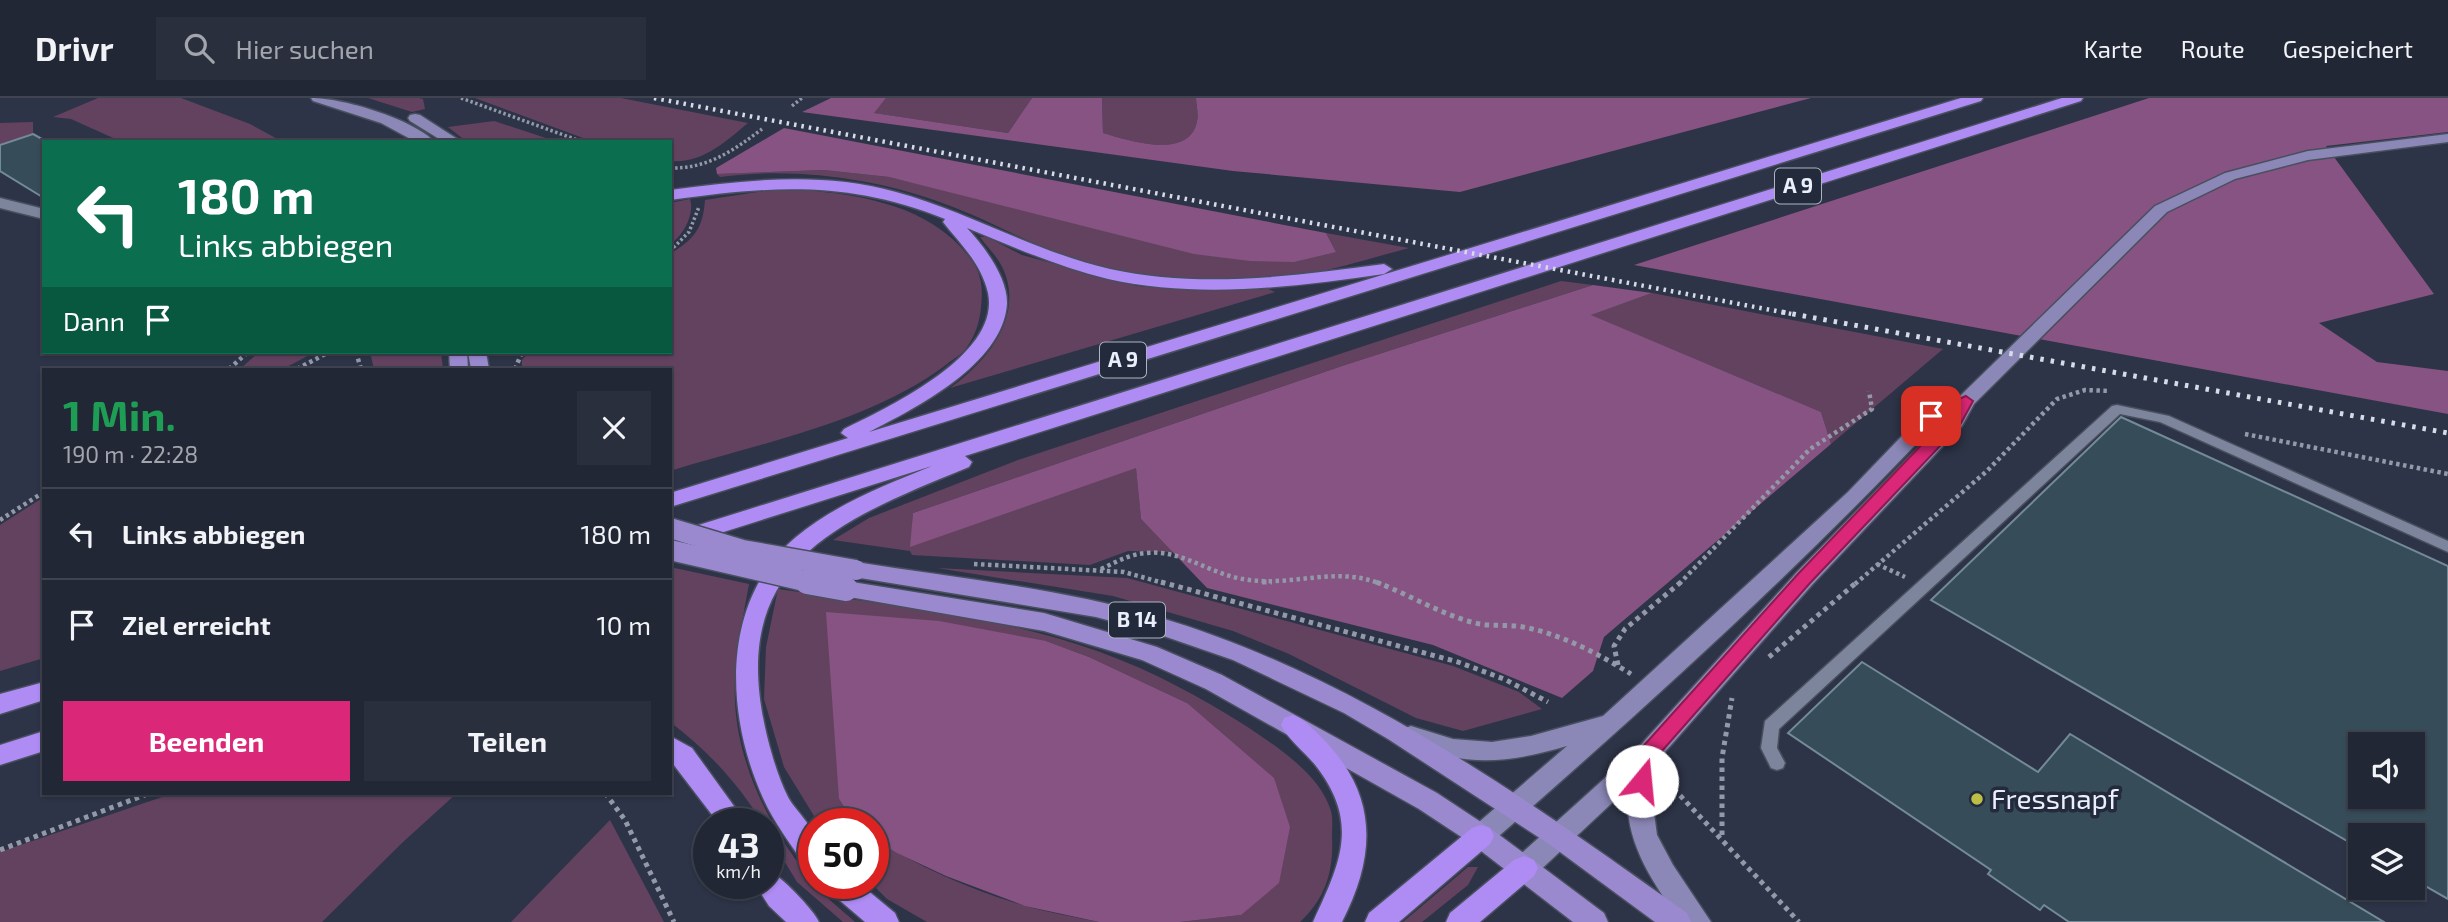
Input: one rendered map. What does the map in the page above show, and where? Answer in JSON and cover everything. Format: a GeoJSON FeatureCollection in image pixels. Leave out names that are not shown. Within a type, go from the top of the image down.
{"type":"FeatureCollection","features":[{"type":"Feature","properties":{"kind":"highway","name":"A 9"},"geometry":{"type":"LineString","coordinates":[[672,499],[1976,98]]}},
{"type":"Feature","properties":{"kind":"highway","name":"A 9"},"geometry":{"type":"LineString","coordinates":[[672,541],[2076,98]]}},
{"type":"Feature","properties":{"kind":"highway"},"geometry":{"type":"LineString","coordinates":[[672,195],[753,184],[806,183],[876,191],[939,212],[1077,266],[1133,279],[1170,283],[1247,285],[1289,282],[1459,257]]}},
{"type":"Feature","properties":{"kind":"highway"},"geometry":{"type":"LineString","coordinates":[[788,464],[881,419],[917,397],[969,360],[991,332],[998,304],[992,278],[974,244],[939,212]]}},
{"type":"Feature","properties":{"kind":"highway"},"geometry":{"type":"LineString","coordinates":[[798,833],[776,798],[757,740],[747,671],[755,615],[772,579],[803,542],[837,518],[873,499],[1073,414]]}},
{"type":"Feature","properties":{"kind":"highway"},"geometry":{"type":"LineString","coordinates":[[0,704],[42,692]]}},
{"type":"Feature","properties":{"kind":"highway"},"geometry":{"type":"LineString","coordinates":[[1293,725],[1327,761],[1349,803],[1355,830],[1354,863],[1343,895],[1327,922]]}},
{"type":"Feature","properties":{"kind":"highway"},"geometry":{"type":"LineString","coordinates":[[0,755],[42,742]]}},
{"type":"Feature","properties":{"kind":"highway"},"geometry":{"type":"LineString","coordinates":[[672,747],[683,755],[722,808]]}},
{"type":"Feature","properties":{"kind":"highway"},"geometry":{"type":"LineString","coordinates":[[1379,922],[1481,836]]}},
{"type":"Feature","properties":{"kind":"highway"},"geometry":{"type":"LineString","coordinates":[[1460,922],[1524,868]]}},
{"type":"Feature","properties":{"kind":"highway"},"geometry":{"type":"LineString","coordinates":[[781,899],[805,922]]}},
{"type":"Feature","properties":{"kind":"highway"},"geometry":{"type":"LineString","coordinates":[[858,899],[885,922]]}},
{"type":"Feature","properties":{"kind":"main road"},"geometry":{"type":"LineString","coordinates":[[318,98],[386,120],[424,140]]}},
{"type":"Feature","properties":{"kind":"main road"},"geometry":{"type":"LineString","coordinates":[[351,98],[421,120],[452,140]]}},
{"type":"Feature","properties":{"kind":"main road"},"geometry":{"type":"LineString","coordinates":[[1524,868],[1644,757],[1804,579],[1955,422],[1966,401],[2161,209],[2230,176],[2308,156],[2448,138]]}},
{"type":"Feature","properties":{"kind":"main road"},"geometry":{"type":"LineString","coordinates":[[1481,836],[1652,688],[1685,654],[1855,497],[1931,416],[1966,401]]}},
{"type":"Feature","properties":{"kind":"main road","name":"B 14"},"geometry":{"type":"LineString","coordinates":[[672,529],[851,580],[1031,620],[1149,653],[1214,682],[1428,801],[1481,836],[1594,922]]}},
{"type":"Feature","properties":{"kind":"main road","name":"B 14"},"geometry":{"type":"LineString","coordinates":[[672,551],[770,575],[1039,598],[1156,625],[1241,654],[1353,706],[1397,732],[1558,836],[1677,922]]}},
{"type":"Feature","properties":{"kind":"main road"},"geometry":{"type":"LineString","coordinates":[[1397,732],[1453,750],[1481,752],[1555,739],[1616,721]]}},
{"type":"Feature","properties":{"kind":"main road"},"geometry":{"type":"LineString","coordinates":[[1644,757],[1639,804],[1641,826],[1654,855],[1696,922]]}},
{"type":"Feature","properties":{"kind":"street"},"geometry":{"type":"LineString","coordinates":[[0,203],[42,214]]}},
{"type":"Feature","properties":{"kind":"lane"},"geometry":{"type":"LineString","coordinates":[[1777,763],[1769,748],[1771,726],[1925,588],[2105,417],[2117,409],[2164,419],[2448,547]]}},
{"type":"Feature","properties":{"kind":"path"},"geometry":{"type":"LineString","coordinates":[[461,98],[577,140]]}},
{"type":"Feature","properties":{"kind":"path"},"geometry":{"type":"LineString","coordinates":[[792,106],[802,98]]}},
{"type":"Feature","properties":{"kind":"path"},"geometry":{"type":"LineString","coordinates":[[672,168],[693,169],[719,160],[762,129]]}},
{"type":"Feature","properties":{"kind":"path"},"geometry":{"type":"LineString","coordinates":[[672,249],[689,234],[698,217],[700,202]]}},
{"type":"Feature","properties":{"kind":"path"},"geometry":{"type":"LineString","coordinates":[[230,368],[246,354]]}},
{"type":"Feature","properties":{"kind":"path"},"geometry":{"type":"LineString","coordinates":[[299,368],[325,354]]}},
{"type":"Feature","properties":{"kind":"path"},"geometry":{"type":"LineString","coordinates":[[1760,665],[1987,471],[2057,399],[2085,390],[2116,392]]}},
{"type":"Feature","properties":{"kind":"path"},"geometry":{"type":"LineString","coordinates":[[1619,666],[1614,646],[1625,629],[1675,589],[1811,449],[1872,409],[1869,391]]}},
{"type":"Feature","properties":{"kind":"path"},"geometry":{"type":"LineString","coordinates":[[2243,433],[2448,474]]}},
{"type":"Feature","properties":{"kind":"path"},"geometry":{"type":"LineString","coordinates":[[0,520],[42,493]]}},
{"type":"Feature","properties":{"kind":"path"},"geometry":{"type":"LineString","coordinates":[[1099,570],[1123,556],[1159,552],[1187,558],[1238,578],[1263,582],[1334,575],[1354,576],[1476,624],[1526,628],[1581,648],[1619,666],[1652,688]]}},
{"type":"Feature","properties":{"kind":"path"},"geometry":{"type":"LineString","coordinates":[[967,564],[1124,572],[1458,662],[1504,680],[1548,702]]}},
{"type":"Feature","properties":{"kind":"path"},"geometry":{"type":"LineString","coordinates":[[1877,564],[1925,588]]}},
{"type":"Feature","properties":{"kind":"path"},"geometry":{"type":"LineString","coordinates":[[1722,835],[1722,758],[1730,701],[1737,692]]}},
{"type":"Feature","properties":{"kind":"path"},"geometry":{"type":"LineString","coordinates":[[1674,789],[1722,835],[1779,904],[1799,922]]}},
{"type":"Feature","properties":{"kind":"path"},"geometry":{"type":"LineString","coordinates":[[0,850],[144,795]]}},
{"type":"Feature","properties":{"kind":"path"},"geometry":{"type":"LineString","coordinates":[[606,795],[625,820],[674,922]]}},
{"type":"Feature","properties":{"kind":"shaded area"},"geometry":{"type":"Polygon","coordinates":[[[98,98],[181,98],[250,124],[279,140],[118,140],[71,119],[53,117],[98,98]]]}},
{"type":"Feature","properties":{"kind":"shaded area"},"geometry":{"type":"Polygon","coordinates":[[[368,98],[419,98],[423,99],[425,109],[412,112],[368,98]]]}},
{"type":"Feature","properties":{"kind":"shaded area"},"geometry":{"type":"Polygon","coordinates":[[[475,98],[621,98],[748,123],[712,150],[682,161],[672,161],[672,140],[589,140],[475,98]]]}},
{"type":"Feature","properties":{"kind":"shaded area"},"geometry":{"type":"Polygon","coordinates":[[[831,98],[886,98],[874,113],[1008,133],[1032,98],[1102,98],[1103,133],[1156,145],[1183,141],[1192,133],[1198,118],[1196,98],[1811,98],[1460,192],[1233,171],[802,112],[831,98]]]}},
{"type":"Feature","properties":{"kind":"shaded area"},"geometry":{"type":"Polygon","coordinates":[[[886,98],[1032,98],[1008,133],[873,113],[886,98]]]}},
{"type":"Feature","properties":{"kind":"shaded area"},"geometry":{"type":"Polygon","coordinates":[[[1102,98],[1196,98],[1197,121],[1192,133],[1183,141],[1156,145],[1127,140],[1103,133],[1102,98]]]}},
{"type":"Feature","properties":{"kind":"shaded area"},"geometry":{"type":"Polygon","coordinates":[[[2149,98],[2448,98],[2448,132],[2326,146],[2434,294],[2319,323],[2377,362],[2448,371],[2448,414],[1634,265],[2149,98]]]}},
{"type":"Feature","properties":{"kind":"shaded area"},"geometry":{"type":"Polygon","coordinates":[[[494,121],[552,140],[464,140],[448,127],[494,121]]]}},
{"type":"Feature","properties":{"kind":"shaded area"},"geometry":{"type":"Polygon","coordinates":[[[33,122],[33,134],[0,145],[0,123],[33,122]]]}},
{"type":"Feature","properties":{"kind":"shaded area"},"geometry":{"type":"Polygon","coordinates":[[[784,128],[1326,233],[1336,252],[1294,262],[1250,261],[1194,254],[889,177],[824,170],[717,174],[716,168],[784,128]]]}},
{"type":"Feature","properties":{"kind":"shaded area"},"geometry":{"type":"Polygon","coordinates":[[[824,170],[889,177],[949,191],[1336,252],[1326,233],[1409,248],[1329,270],[1275,279],[1221,282],[1166,279],[1112,270],[1068,257],[963,211],[891,187],[805,174],[720,177],[717,174],[824,170]]]}},
{"type":"Feature","properties":{"kind":"shaded area"},"geometry":{"type":"Polygon","coordinates":[[[803,190],[849,195],[894,206],[936,226],[954,240],[970,258],[982,287],[978,323],[967,347],[917,384],[850,416],[672,470],[672,368],[522,368],[522,360],[527,354],[672,354],[672,253],[696,232],[702,219],[705,200],[764,191],[803,190]]]}},
{"type":"Feature","properties":{"kind":"shaded area"},"geometry":{"type":"Polygon","coordinates":[[[690,199],[691,211],[687,224],[672,242],[672,203],[690,199]]]}},
{"type":"Feature","properties":{"kind":"shaded area"},"geometry":{"type":"Polygon","coordinates":[[[980,237],[987,237],[1022,255],[1137,286],[1189,290],[1268,289],[1275,292],[950,388],[990,350],[1007,317],[1007,281],[1000,263],[980,237]]]}},
{"type":"Feature","properties":{"kind":"shaded area"},"geometry":{"type":"Polygon","coordinates":[[[1561,281],[1593,285],[1342,366],[913,513],[911,546],[1136,467],[1141,519],[1173,552],[1128,551],[1090,565],[912,555],[910,551],[833,540],[869,518],[1018,460],[1561,281]]]}},
{"type":"Feature","properties":{"kind":"shaded area"},"geometry":{"type":"Polygon","coordinates":[[[1593,285],[1652,293],[1591,315],[1821,412],[1831,444],[1604,637],[1593,671],[1562,698],[1433,645],[1207,588],[1141,519],[1136,468],[910,547],[913,513],[1342,366],[1593,285]]]}},
{"type":"Feature","properties":{"kind":"shaded area"},"geometry":{"type":"Polygon","coordinates":[[[1652,293],[1943,349],[1831,444],[1821,412],[1590,315],[1652,293]]]}},
{"type":"Feature","properties":{"kind":"shaded area"},"geometry":{"type":"Polygon","coordinates":[[[257,354],[311,354],[285,368],[241,368],[257,354]]]}},
{"type":"Feature","properties":{"kind":"shaded area"},"geometry":{"type":"Polygon","coordinates":[[[370,354],[441,354],[443,368],[374,368],[370,354]]]}},
{"type":"Feature","properties":{"kind":"shaded area"},"geometry":{"type":"Polygon","coordinates":[[[42,498],[42,659],[0,671],[0,525],[42,498]]]}},
{"type":"Feature","properties":{"kind":"shaded area"},"geometry":{"type":"Polygon","coordinates":[[[672,567],[749,584],[735,673],[735,702],[743,752],[765,808],[753,808],[721,768],[672,724],[672,567]]]}},
{"type":"Feature","properties":{"kind":"shaded area"},"geometry":{"type":"Polygon","coordinates":[[[937,568],[1127,578],[1453,666],[1519,692],[1542,709],[1463,731],[1416,718],[1289,654],[1233,631],[1113,596],[937,568]]]}},
{"type":"Feature","properties":{"kind":"shaded area"},"geometry":{"type":"Polygon","coordinates":[[[778,589],[982,620],[1061,639],[1138,667],[1228,715],[1296,762],[1317,785],[1331,811],[1332,820],[1331,861],[1322,894],[1300,922],[1180,922],[1241,915],[1187,703],[1089,657],[1046,641],[839,799],[845,808],[809,808],[784,767],[764,699],[766,647],[778,589]]]}},
{"type":"Feature","properties":{"kind":"shaded area"},"geometry":{"type":"Polygon","coordinates":[[[826,612],[939,621],[1046,641],[1089,657],[1187,703],[1274,778],[1290,827],[1279,883],[1241,915],[1180,922],[1099,922],[1025,906],[946,876],[897,853],[889,848],[889,808],[845,808],[839,799],[826,612]]]}},
{"type":"Feature","properties":{"kind":"shaded area"},"geometry":{"type":"Polygon","coordinates":[[[168,795],[455,795],[322,922],[0,922],[0,852],[168,795]]]}},
{"type":"Feature","properties":{"kind":"shaded area"},"geometry":{"type":"Polygon","coordinates":[[[610,820],[664,922],[511,922],[610,820]]]}},
{"type":"Feature","properties":{"kind":"shaded area"},"geometry":{"type":"Polygon","coordinates":[[[784,842],[798,862],[797,882],[784,860],[784,842]]]}},
{"type":"Feature","properties":{"kind":"shaded area"},"geometry":{"type":"Polygon","coordinates":[[[889,848],[966,886],[1035,908],[1099,922],[927,922],[887,899],[889,848]]]}},
{"type":"Feature","properties":{"kind":"shaded area"},"geometry":{"type":"Polygon","coordinates":[[[1468,867],[1478,867],[1468,885],[1422,922],[1403,922],[1468,867]]]}},
{"type":"Feature","properties":{"kind":"shaded area"},"geometry":{"type":"Polygon","coordinates":[[[817,899],[829,899],[855,922],[843,922],[817,899]]]}},
{"type":"Feature","properties":{"kind":"building"},"geometry":{"type":"Polygon","coordinates":[[[33,134],[44,140],[42,197],[0,171],[0,145],[33,134]]]}},
{"type":"Feature","properties":{"kind":"building"},"geometry":{"type":"Polygon","coordinates":[[[2121,417],[2448,566],[2448,899],[2425,886],[2425,823],[2348,823],[2348,841],[1931,600],[2121,417]]]}},
{"type":"Feature","properties":{"kind":"building"},"geometry":{"type":"Polygon","coordinates":[[[1862,662],[2038,772],[2070,734],[2384,922],[2069,922],[2044,905],[2040,910],[1988,874],[1991,870],[1788,733],[1862,662]]]}},
{"type":"Feature","properties":{"kind":"railway"},"geometry":{"type":"LineString","coordinates":[[654,98],[1792,314]]}},
{"type":"Feature","properties":{"kind":"railway"},"geometry":{"type":"LineString","coordinates":[[1782,312],[2448,433]]}},
{"type":"Feature","properties":{"kind":"place","name":"Fressnapf"},"geometry":{"type":"Point","coordinates":[1977,799]}},
{"type":"Feature","properties":{"kind":"route"},"geometry":{"type":"LineString","coordinates":[[1642,781],[1644,757],[1804,579],[1955,422],[1966,401],[1931,416]]}}]}
